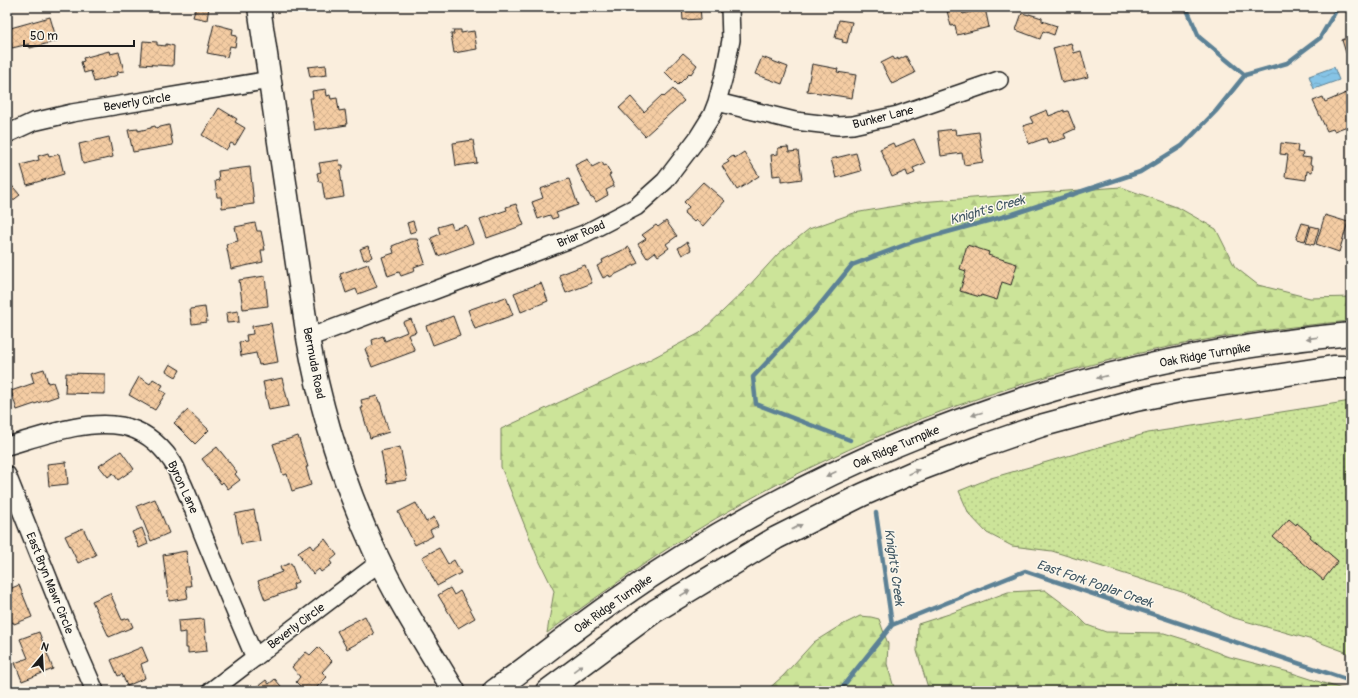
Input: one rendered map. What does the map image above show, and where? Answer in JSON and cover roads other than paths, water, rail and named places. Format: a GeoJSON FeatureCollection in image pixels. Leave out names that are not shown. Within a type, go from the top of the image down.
{"type":"FeatureCollection","features":[{"type":"Feature","properties":{"kind":"main road","name":"Bermuda Road"},"geometry":{"type":"LineString","coordinates":[[259,7],[314,375],[330,436],[351,495],[380,562],[404,607],[454,691]]}},
{"type":"Feature","properties":{"kind":"main road","name":"Oak Ridge Turnpike"},"geometry":{"type":"LineString","coordinates":[[494,691],[613,602],[687,554],[772,504],[825,477],[891,447],[970,416],[1072,384],[1130,369],[1202,355],[1351,334]]}},
{"type":"Feature","properties":{"kind":"main road"},"geometry":{"type":"LineString","coordinates":[[547,691],[656,611],[776,538],[862,495],[921,469],[1040,426],[1136,400],[1185,390],[1333,368],[1351,367]]}},
{"type":"Feature","properties":{"kind":"main road"},"geometry":{"type":"LineString","coordinates":[[1130,369],[1136,400]]}},
{"type":"Feature","properties":{"kind":"street","name":"Briar Road"},"geometry":{"type":"LineString","coordinates":[[308,338],[584,234],[630,211],[665,181],[697,139],[712,115],[717,102],[731,40],[730,7]]}},
{"type":"Feature","properties":{"kind":"street","name":"Beverly Circle"},"geometry":{"type":"LineString","coordinates":[[7,134],[33,122],[72,113],[270,80]]}},
{"type":"Feature","properties":{"kind":"street","name":"Bunker Lane"},"geometry":{"type":"LineString","coordinates":[[717,102],[795,122],[838,126],[853,125],[898,115],[999,80]]}},
{"type":"Feature","properties":{"kind":"street","name":"Byron Lane"},"geometry":{"type":"LineString","coordinates":[[7,446],[62,431],[107,424],[138,430],[156,442],[172,461],[187,493],[255,658]]}},
{"type":"Feature","properties":{"kind":"street","name":"East Bryn Mawr Circle"},"geometry":{"type":"LineString","coordinates":[[7,475],[95,691]]}},
{"type":"Feature","properties":{"kind":"street","name":"Beverly Circle"},"geometry":{"type":"LineString","coordinates":[[211,691],[380,562]]}},
{"type":"Feature","properties":{"kind":"water"},"geometry":{"type":"Polygon","coordinates":[[[1334,67],[1339,80],[1314,89],[1309,76],[1334,67]]]}},
{"type":"Feature","properties":{"kind":"waterway"},"geometry":{"type":"LineString","coordinates":[[1186,7],[1199,37],[1245,75]]}},
{"type":"Feature","properties":{"kind":"waterway","name":"Knight's Creek"},"geometry":{"type":"LineString","coordinates":[[850,440],[756,404],[753,377],[814,312],[852,265],[915,241],[1013,214],[1140,172],[1182,146],[1216,111],[1245,75],[1287,63],[1320,38],[1338,7]]}},
{"type":"Feature","properties":{"kind":"waterway","name":"Knight's Creek"},"geometry":{"type":"LineString","coordinates":[[876,513],[892,625]]}},
{"type":"Feature","properties":{"kind":"waterway","name":"East Fork Poplar Creek"},"geometry":{"type":"LineString","coordinates":[[839,691],[892,625],[1025,571],[1351,681]]}}]}
